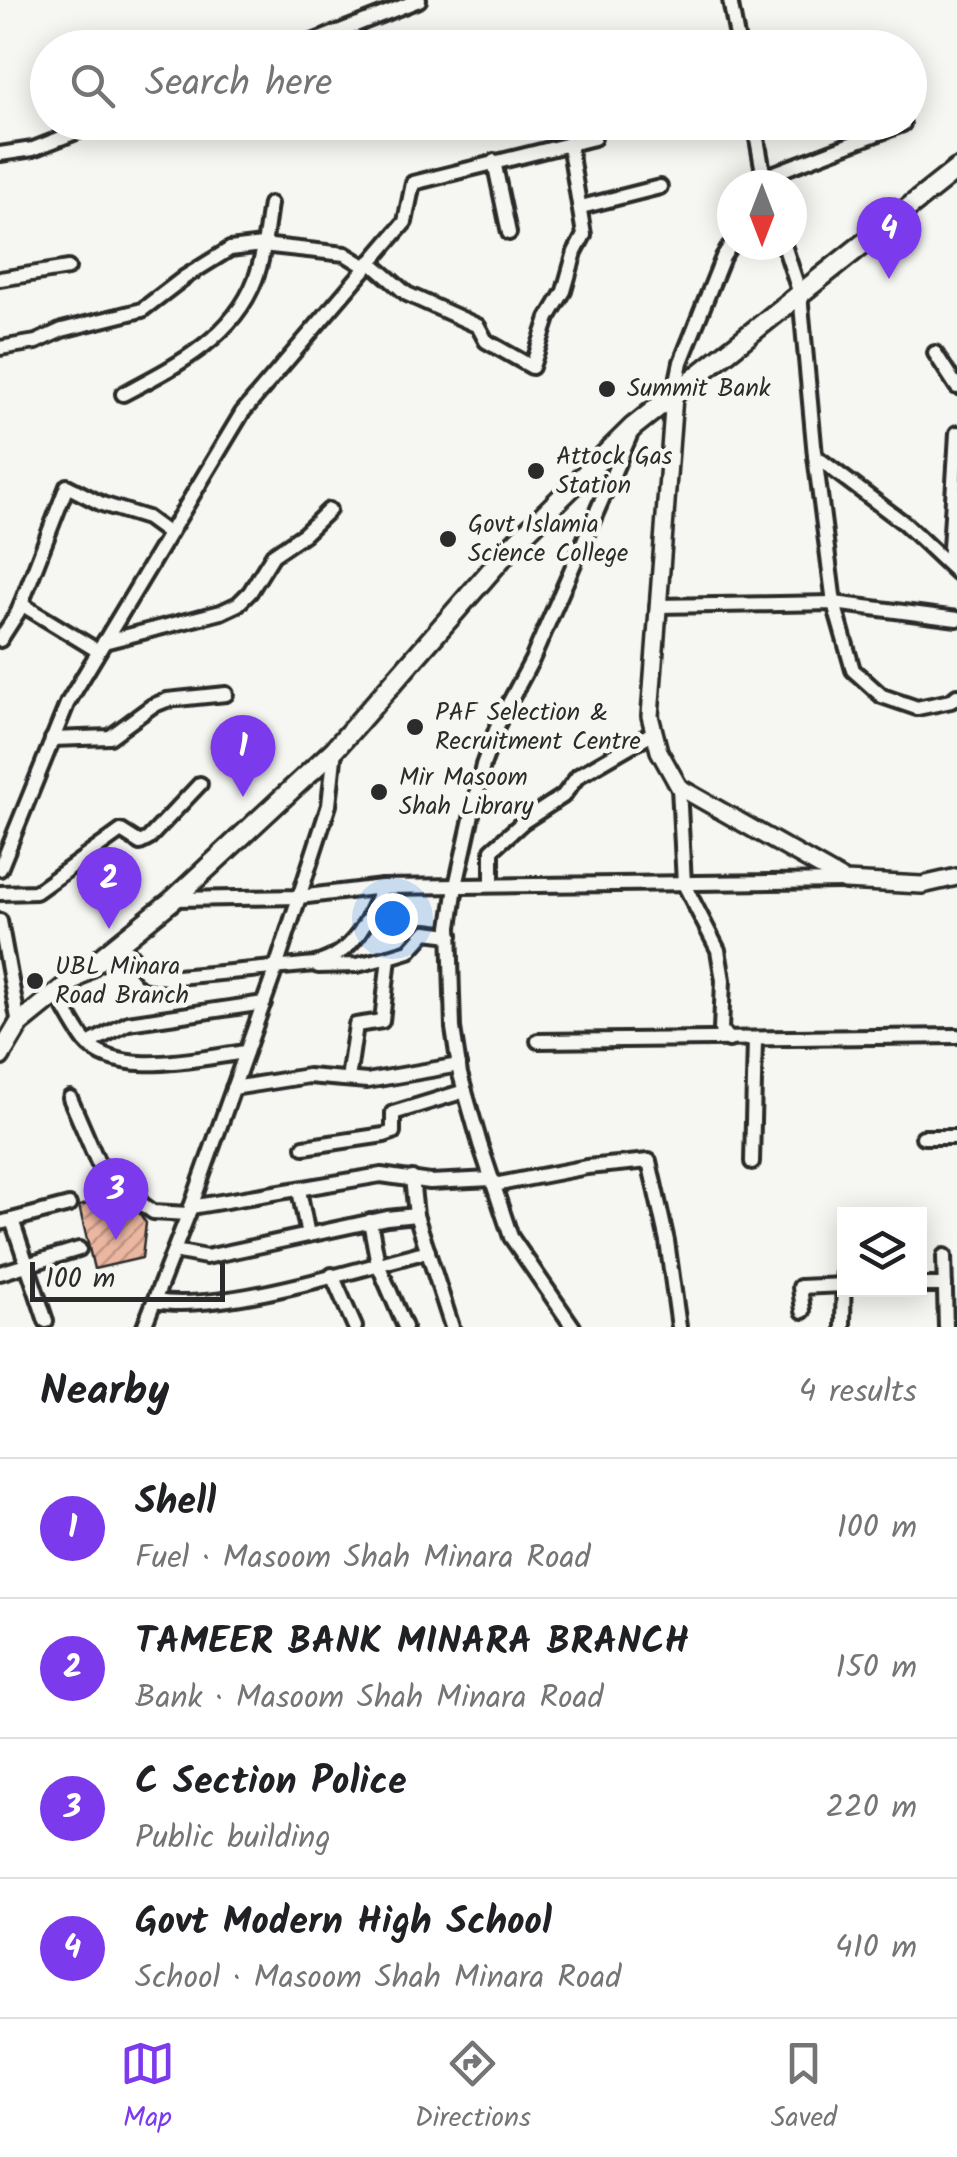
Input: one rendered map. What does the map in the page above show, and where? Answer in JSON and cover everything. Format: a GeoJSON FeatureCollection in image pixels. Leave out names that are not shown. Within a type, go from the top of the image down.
{"type":"FeatureCollection","features":[{"type":"Feature","properties":{"kind":"main road"},"geometry":{"type":"LineString","coordinates":[[0,1056],[19,1024],[174,898],[335,749],[515,543],[633,427],[957,169]]}},
{"type":"Feature","properties":{"kind":"street"},"geometry":{"type":"LineString","coordinates":[[343,30],[419,0]]}},
{"type":"Feature","properties":{"kind":"street"},"geometry":{"type":"LineString","coordinates":[[735,1],[737,30]]}},
{"type":"Feature","properties":{"kind":"street"},"geometry":{"type":"LineString","coordinates":[[0,154],[33,149],[56,140]]}},
{"type":"Feature","properties":{"kind":"street"},"geometry":{"type":"LineString","coordinates":[[0,869],[67,704],[101,647],[242,413],[405,222],[412,183],[584,140]]}},
{"type":"Feature","properties":{"kind":"street"},"geometry":{"type":"LineString","coordinates":[[757,140],[762,170]]}},
{"type":"Feature","properties":{"kind":"street"},"geometry":{"type":"LineString","coordinates":[[791,170],[865,140]]}},
{"type":"Feature","properties":{"kind":"street"},"geometry":{"type":"LineString","coordinates":[[0,348],[36,342],[62,330],[142,310],[230,249],[262,246],[344,254],[368,264],[407,294],[478,326],[486,341],[532,366],[584,235],[569,143]]}},
{"type":"Feature","properties":{"kind":"street"},"geometry":{"type":"LineString","coordinates":[[494,161],[509,233]]}},
{"type":"Feature","properties":{"kind":"street"},"geometry":{"type":"LineString","coordinates":[[581,207],[660,186]]}},
{"type":"Feature","properties":{"kind":"street"},"geometry":{"type":"LineString","coordinates":[[122,394],[196,353],[222,330],[257,276],[270,204]]}},
{"type":"Feature","properties":{"kind":"street"},"geometry":{"type":"LineString","coordinates":[[722,260],[681,362],[674,396],[650,716],[659,752],[679,787],[684,884],[718,950],[723,980],[720,1030],[729,1040]]}},
{"type":"Feature","properties":{"kind":"street"},"geometry":{"type":"LineString","coordinates":[[789,260],[800,294],[834,602],[853,670],[882,696],[916,708],[952,701],[957,696]]}},
{"type":"Feature","properties":{"kind":"street"},"geometry":{"type":"LineString","coordinates":[[0,279],[68,268]]}},
{"type":"Feature","properties":{"kind":"street"},"geometry":{"type":"LineString","coordinates":[[934,353],[957,388]]}},
{"type":"Feature","properties":{"kind":"street"},"geometry":{"type":"LineString","coordinates":[[573,1327],[511,1237],[493,1182],[459,1065],[453,1028],[451,935],[456,886],[483,765],[633,427]]}},
{"type":"Feature","properties":{"kind":"street"},"geometry":{"type":"LineString","coordinates":[[953,569],[957,433]]}},
{"type":"Feature","properties":{"kind":"street"},"geometry":{"type":"LineString","coordinates":[[815,456],[904,524],[953,569]]}},
{"type":"Feature","properties":{"kind":"street"},"geometry":{"type":"LineString","coordinates":[[0,640],[21,604],[67,486],[102,504],[147,518],[169,534]]}},
{"type":"Feature","properties":{"kind":"street"},"geometry":{"type":"LineString","coordinates":[[21,604],[101,647],[222,612],[250,592],[267,561],[329,510]]}},
{"type":"Feature","properties":{"kind":"street"},"geometry":{"type":"LineString","coordinates":[[657,606],[834,602],[957,618]]}},
{"type":"Feature","properties":{"kind":"street"},"geometry":{"type":"LineString","coordinates":[[52,739],[110,737],[152,706],[167,700],[226,694]]}},
{"type":"Feature","properties":{"kind":"street"},"geometry":{"type":"LineString","coordinates":[[492,885],[492,850],[563,796],[578,776],[654,732]]}},
{"type":"Feature","properties":{"kind":"street"},"geometry":{"type":"LineString","coordinates":[[144,1327],[276,968],[329,805],[335,749]]}},
{"type":"Feature","properties":{"kind":"street"},"geometry":{"type":"LineString","coordinates":[[0,893],[36,892],[121,831],[140,843],[148,839],[200,784]]}},
{"type":"Feature","properties":{"kind":"street"},"geometry":{"type":"LineString","coordinates":[[679,787],[845,881]]}},
{"type":"Feature","properties":{"kind":"street"},"geometry":{"type":"LineString","coordinates":[[174,898],[298,896],[382,887],[492,885],[845,881],[922,885],[957,877]]}},
{"type":"Feature","properties":{"kind":"street"},"geometry":{"type":"LineString","coordinates":[[315,964],[352,943],[382,887]]}},
{"type":"Feature","properties":{"kind":"street"},"geometry":{"type":"LineString","coordinates":[[0,921],[19,1024]]}},
{"type":"Feature","properties":{"kind":"street"},"geometry":{"type":"LineString","coordinates":[[118,942],[148,975],[168,978],[315,964],[357,964],[409,951],[426,932],[451,935]]}},
{"type":"Feature","properties":{"kind":"street"},"geometry":{"type":"LineString","coordinates":[[348,1079],[356,1026],[382,1021],[389,958]]}},
{"type":"Feature","properties":{"kind":"street"},"geometry":{"type":"LineString","coordinates":[[56,993],[88,1044],[108,1056],[144,1064],[246,1052]]}},
{"type":"Feature","properties":{"kind":"street"},"geometry":{"type":"LineString","coordinates":[[88,1044],[128,1023],[264,1003]]}},
{"type":"Feature","properties":{"kind":"street"},"geometry":{"type":"LineString","coordinates":[[538,1041],[957,1036]]}},
{"type":"Feature","properties":{"kind":"street"},"geometry":{"type":"LineString","coordinates":[[752,1162],[755,1040]]}},
{"type":"Feature","properties":{"kind":"street"},"geometry":{"type":"LineString","coordinates":[[234,1088],[308,1076],[366,1081],[459,1065]]}},
{"type":"Feature","properties":{"kind":"street"},"geometry":{"type":"LineString","coordinates":[[304,1147],[384,1135],[392,1132],[393,1113],[398,1110],[424,1106],[434,1098],[465,1091]]}},
{"type":"Feature","properties":{"kind":"street"},"geometry":{"type":"LineString","coordinates":[[70,1098],[102,1172],[128,1182],[142,1204],[154,1212],[189,1210],[381,1175],[430,1182],[493,1182],[649,1161],[668,1241],[679,1327]]}},
{"type":"Feature","properties":{"kind":"street"},"geometry":{"type":"LineString","coordinates":[[922,1137],[957,1137]]}},
{"type":"Feature","properties":{"kind":"street"},"geometry":{"type":"LineString","coordinates":[[412,1178],[416,1215],[452,1327]]}},
{"type":"Feature","properties":{"kind":"street"},"geometry":{"type":"LineString","coordinates":[[299,1190],[308,1236]]}},
{"type":"Feature","properties":{"kind":"street"},"geometry":{"type":"LineString","coordinates":[[46,1321],[28,1265],[6,1221],[69,1205]]}},
{"type":"Feature","properties":{"kind":"street"},"geometry":{"type":"LineString","coordinates":[[174,1251],[206,1257],[370,1221],[416,1215]]}},
{"type":"Feature","properties":{"kind":"street"},"geometry":{"type":"LineString","coordinates":[[370,1221],[378,1264],[404,1327]]}},
{"type":"Feature","properties":{"kind":"street"},"geometry":{"type":"LineString","coordinates":[[0,1273],[80,1249]]}},
{"type":"Feature","properties":{"kind":"street"},"geometry":{"type":"LineString","coordinates":[[155,1301],[185,1305],[428,1252]]}},
{"type":"Feature","properties":{"kind":"street"},"geometry":{"type":"LineString","coordinates":[[944,1256],[946,1327]]}},
{"type":"Feature","properties":{"kind":"street"},"geometry":{"type":"LineString","coordinates":[[332,1275],[354,1327]]}},
{"type":"Feature","properties":{"kind":"street"},"geometry":{"type":"LineString","coordinates":[[803,1312],[800,1287],[837,1285]]}},
{"type":"Feature","properties":{"kind":"street"},"geometry":{"type":"LineString","coordinates":[[927,1285],[944,1285]]}},
{"type":"Feature","properties":{"kind":"street"},"geometry":{"type":"LineString","coordinates":[[843,1327],[844,1297]]}},
{"type":"Feature","properties":{"kind":"building"},"geometry":{"type":"Polygon","coordinates":[[[127,1194],[146,1223],[142,1258],[94,1269],[79,1206],[127,1194]]]}},
{"type":"Feature","properties":{"kind":"place","name":"Govt Modern High School"},"geometry":{"type":"Point","coordinates":[889,279]}},
{"type":"Feature","properties":{"kind":"place","name":"Summit Bank"},"geometry":{"type":"Point","coordinates":[607,389]}},
{"type":"Feature","properties":{"kind":"place","name":"Attock Gas Station"},"geometry":{"type":"Point","coordinates":[536,471]}},
{"type":"Feature","properties":{"kind":"place","name":"Govt Islamia Science College"},"geometry":{"type":"Point","coordinates":[448,539]}},
{"type":"Feature","properties":{"kind":"place","name":"PAF Selection & Recruitment Centre"},"geometry":{"type":"Point","coordinates":[415,727]}},
{"type":"Feature","properties":{"kind":"place","name":"Mir Masoom Shah Library"},"geometry":{"type":"Point","coordinates":[379,792]}},
{"type":"Feature","properties":{"kind":"place","name":"Shell"},"geometry":{"type":"Point","coordinates":[243,797]}},
{"type":"Feature","properties":{"kind":"place","name":"TAMEER BANK MINARA BRANCH"},"geometry":{"type":"Point","coordinates":[109,929]}},
{"type":"Feature","properties":{"kind":"place","name":"UBL Minara Road Branch"},"geometry":{"type":"Point","coordinates":[35,981]}},
{"type":"Feature","properties":{"kind":"place","name":"C Section Police"},"geometry":{"type":"Point","coordinates":[116,1240]}}]}
